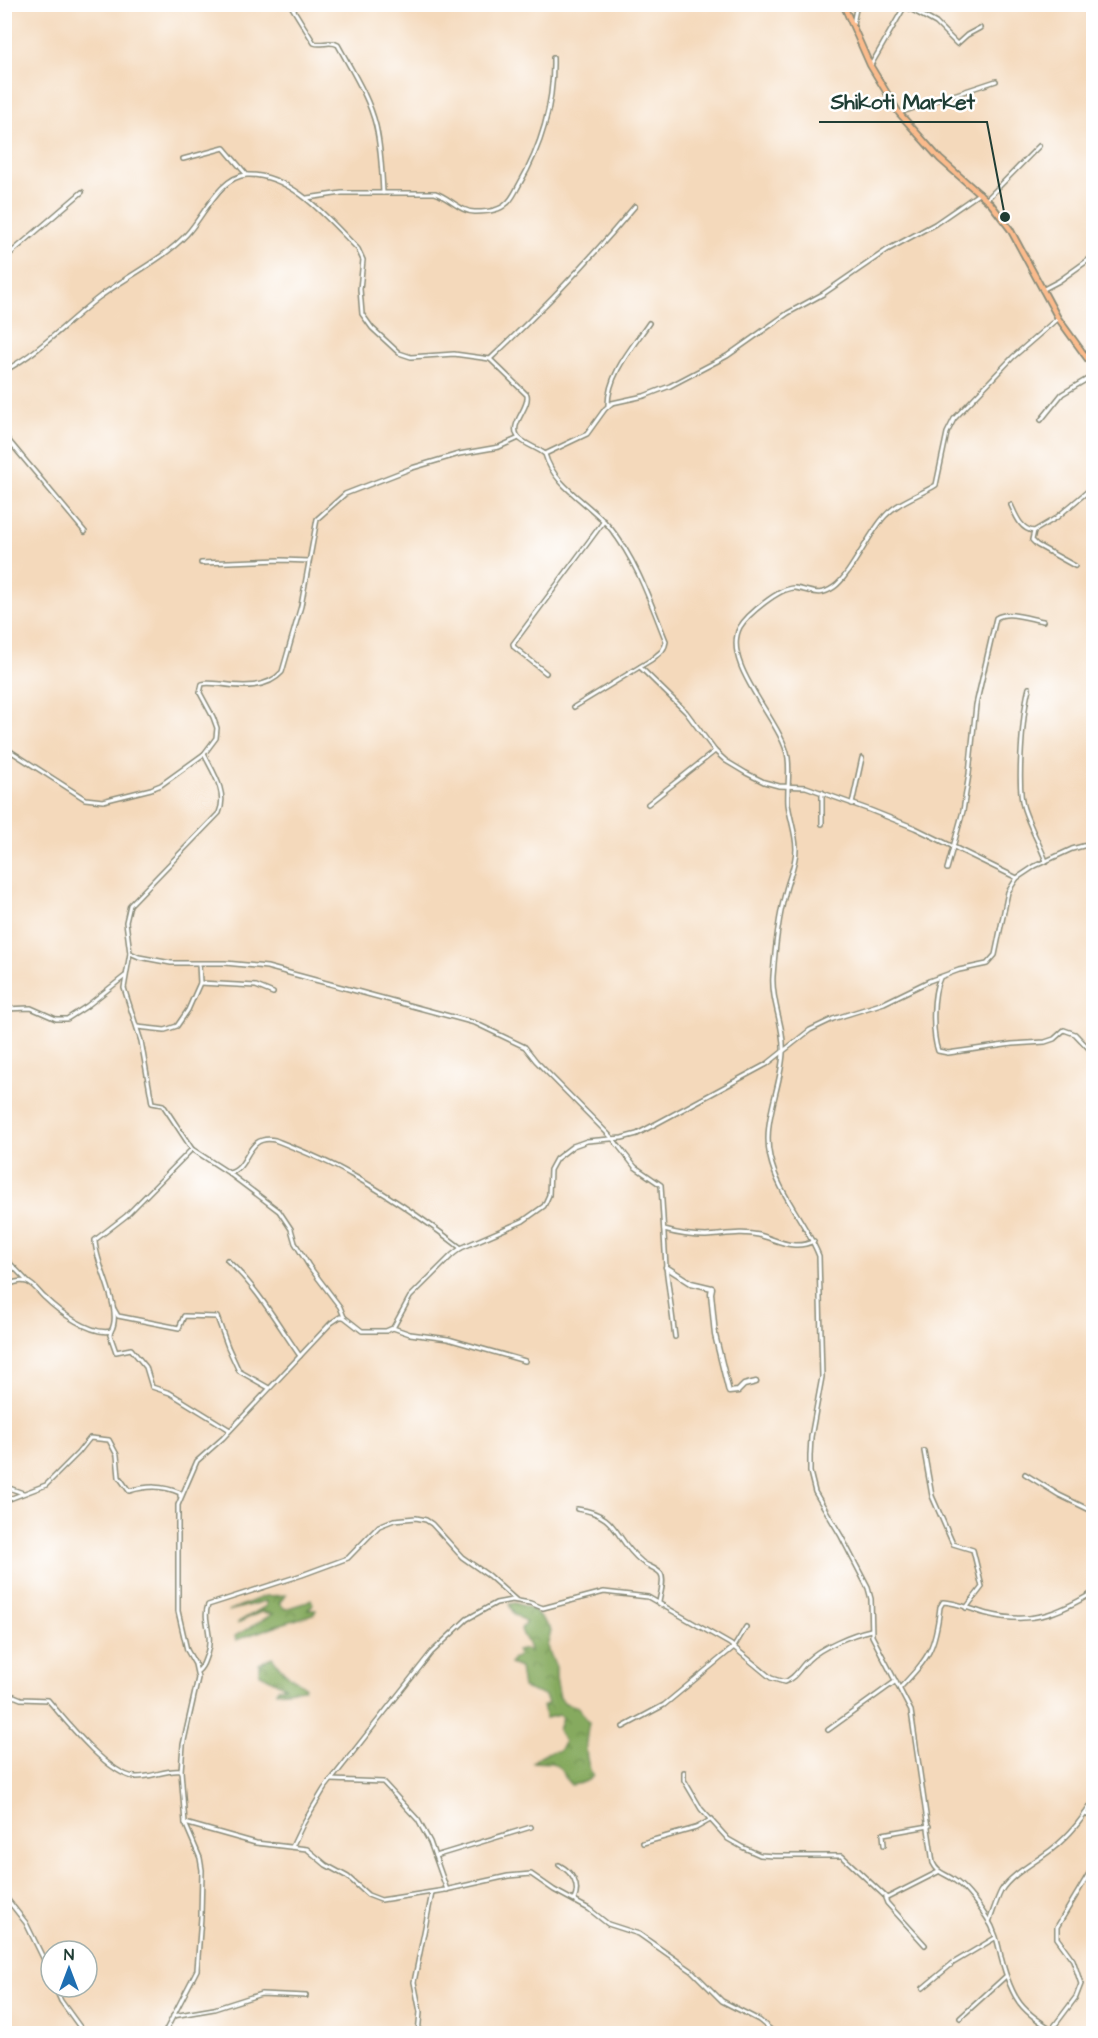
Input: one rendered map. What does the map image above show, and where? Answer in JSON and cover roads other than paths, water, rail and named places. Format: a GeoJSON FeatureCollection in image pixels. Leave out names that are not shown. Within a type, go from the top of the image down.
{"type":"FeatureCollection","features":[{"type":"Feature","properties":{"kind":"main road"},"geometry":{"type":"LineString","coordinates":[[843,4],[870,65],[899,113],[940,159],[987,199],[1010,229],[1058,318],[1094,368]]}},
{"type":"Feature","properties":{"kind":"street"},"geometry":{"type":"LineString","coordinates":[[290,4],[314,43],[319,45],[332,42],[338,45],[357,79],[370,107],[376,128],[383,193]]}},
{"type":"Feature","properties":{"kind":"street"},"geometry":{"type":"LineString","coordinates":[[852,26],[857,4]]}},
{"type":"Feature","properties":{"kind":"street"},"geometry":{"type":"LineString","coordinates":[[870,65],[905,5],[936,23],[957,44],[980,28]]}},
{"type":"Feature","properties":{"kind":"street"},"geometry":{"type":"LineString","coordinates":[[307,198],[342,193],[435,193],[451,199],[466,210],[476,212],[497,209],[508,204],[525,176],[538,147],[551,97],[553,58]]}},
{"type":"Feature","properties":{"kind":"street"},"geometry":{"type":"LineString","coordinates":[[899,113],[996,81]]}},
{"type":"Feature","properties":{"kind":"street"},"geometry":{"type":"LineString","coordinates":[[987,199],[1039,146]]}},
{"type":"Feature","properties":{"kind":"street"},"geometry":{"type":"LineString","coordinates":[[183,159],[225,148],[246,174]]}},
{"type":"Feature","properties":{"kind":"street"},"geometry":{"type":"LineString","coordinates":[[4,371],[38,350],[123,279],[175,247],[200,220],[218,191],[227,182],[246,174],[279,181],[307,198],[358,249],[363,260],[360,289],[362,314],[372,328],[399,353],[411,357],[454,354],[490,359],[527,395],[528,403],[517,423],[516,431],[519,438],[545,454],[550,470],[612,530],[640,578],[666,641],[663,651],[574,707]]}},
{"type":"Feature","properties":{"kind":"street"},"geometry":{"type":"LineString","coordinates":[[4,263],[5,257],[82,192]]}},
{"type":"Feature","properties":{"kind":"street"},"geometry":{"type":"LineString","coordinates":[[608,405],[670,386],[727,356],[788,313],[823,294],[887,250],[935,224],[980,193]]}},
{"type":"Feature","properties":{"kind":"street"},"geometry":{"type":"LineString","coordinates":[[490,359],[531,321],[599,249],[635,206]]}},
{"type":"Feature","properties":{"kind":"street"},"geometry":{"type":"LineString","coordinates":[[1042,290],[1094,256]]}},
{"type":"Feature","properties":{"kind":"street"},"geometry":{"type":"LineString","coordinates":[[1058,318],[1014,357],[954,419],[947,433],[939,465],[938,483],[887,514],[837,586],[822,593],[794,588],[785,590],[750,615],[740,627],[736,637],[736,646],[738,656],[759,703],[777,731],[786,751],[788,801],[796,850],[794,866],[784,895],[773,976],[774,999],[782,1026],[783,1052],[779,1086],[771,1110],[768,1133],[770,1158],[781,1187],[813,1241],[819,1256],[822,1377],[811,1437],[810,1472],[815,1492],[842,1536],[868,1588],[872,1636],[911,1711],[933,1863],[939,1872],[954,1879],[989,1922],[996,1938],[1006,1976],[1016,1999],[1032,2017],[1060,2034]]}},
{"type":"Feature","properties":{"kind":"street"},"geometry":{"type":"LineString","coordinates":[[545,454],[587,434],[608,405],[612,382],[649,323]]}},
{"type":"Feature","properties":{"kind":"street"},"geometry":{"type":"LineString","coordinates":[[1041,420],[1062,394],[1094,375]]}},
{"type":"Feature","properties":{"kind":"street"},"geometry":{"type":"LineString","coordinates":[[4,435],[85,532]]}},
{"type":"Feature","properties":{"kind":"street"},"geometry":{"type":"LineString","coordinates":[[4,747],[75,794],[93,801],[103,801],[161,785],[204,754],[216,738],[217,728],[200,693],[202,684],[209,682],[249,686],[279,676],[286,661],[301,606],[317,519],[345,494],[412,468],[459,454],[499,447],[519,438]]}},
{"type":"Feature","properties":{"kind":"street"},"geometry":{"type":"LineString","coordinates":[[1011,505],[1021,524],[1027,530],[1034,531],[1056,518],[1094,486]]}},
{"type":"Feature","properties":{"kind":"street"},"geometry":{"type":"LineString","coordinates":[[546,672],[513,644],[604,521]]}},
{"type":"Feature","properties":{"kind":"street"},"geometry":{"type":"LineString","coordinates":[[1034,531],[1032,540],[1034,543],[1075,566]]}},
{"type":"Feature","properties":{"kind":"street"},"geometry":{"type":"LineString","coordinates":[[201,563],[309,561]]}},
{"type":"Feature","properties":{"kind":"street"},"geometry":{"type":"LineString","coordinates":[[947,869],[954,847],[969,774],[976,705],[996,618],[1008,615],[1043,621]]}},
{"type":"Feature","properties":{"kind":"street"},"geometry":{"type":"LineString","coordinates":[[640,667],[686,712],[715,751],[746,773],[764,782],[806,787],[822,792],[915,828],[1017,878]]}},
{"type":"Feature","properties":{"kind":"street"},"geometry":{"type":"LineString","coordinates":[[1029,688],[1025,704],[1020,783],[1023,807],[1046,861]]}},
{"type":"Feature","properties":{"kind":"street"},"geometry":{"type":"LineString","coordinates":[[648,804],[715,751]]}},
{"type":"Feature","properties":{"kind":"street"},"geometry":{"type":"LineString","coordinates":[[204,754],[221,791],[223,805],[219,813],[130,905],[126,922],[130,953],[124,976],[124,988],[137,1027],[152,1103],[163,1106],[192,1149],[229,1173],[279,1211],[291,1229],[295,1244],[309,1266],[340,1306],[344,1317],[357,1329],[362,1331],[393,1328],[410,1334],[448,1339],[525,1361]]}},
{"type":"Feature","properties":{"kind":"street"},"geometry":{"type":"LineString","coordinates":[[852,804],[862,758]]}},
{"type":"Feature","properties":{"kind":"street"},"geometry":{"type":"LineString","coordinates":[[822,792],[822,824]]}},
{"type":"Feature","properties":{"kind":"street"},"geometry":{"type":"LineString","coordinates":[[393,1328],[410,1297],[452,1255],[461,1248],[524,1221],[544,1206],[549,1194],[550,1170],[563,1152],[587,1142],[630,1136],[649,1128],[767,1064],[810,1030],[833,1019],[884,1004],[959,970],[987,964],[995,955],[1008,892],[1017,878],[1072,849],[1094,843]]}},
{"type":"Feature","properties":{"kind":"street"},"geometry":{"type":"LineString","coordinates":[[130,953],[164,962],[225,963],[267,967],[475,1023],[525,1047],[613,1139],[635,1167],[661,1185],[666,1267],[675,1337]]}},
{"type":"Feature","properties":{"kind":"street"},"geometry":{"type":"LineString","coordinates":[[137,1027],[155,1030],[175,1028],[188,1010],[200,983],[199,964]]}},
{"type":"Feature","properties":{"kind":"street"},"geometry":{"type":"LineString","coordinates":[[4,1009],[31,1008],[56,1019],[67,1019],[124,976]]}},
{"type":"Feature","properties":{"kind":"street"},"geometry":{"type":"LineString","coordinates":[[941,977],[935,992],[935,1039],[938,1051],[948,1053],[1045,1042],[1064,1030],[1075,1034],[1094,1054]]}},
{"type":"Feature","properties":{"kind":"street"},"geometry":{"type":"LineString","coordinates":[[200,983],[256,986],[273,993]]}},
{"type":"Feature","properties":{"kind":"street"},"geometry":{"type":"LineString","coordinates":[[229,1173],[234,1173],[255,1143],[268,1139],[275,1140],[348,1172],[434,1227],[461,1248]]}},
{"type":"Feature","properties":{"kind":"street"},"geometry":{"type":"LineString","coordinates":[[192,1149],[126,1216],[95,1240],[96,1253],[113,1307],[118,1317],[179,1328],[184,1316],[217,1317],[239,1371],[269,1388]]}},
{"type":"Feature","properties":{"kind":"street"},"geometry":{"type":"LineString","coordinates":[[664,1230],[695,1235],[752,1234],[793,1245],[813,1241]]}},
{"type":"Feature","properties":{"kind":"street"},"geometry":{"type":"LineString","coordinates":[[4,1257],[55,1307],[75,1320],[100,1331],[111,1331]]}},
{"type":"Feature","properties":{"kind":"street"},"geometry":{"type":"LineString","coordinates":[[227,1260],[258,1294],[300,1356]]}},
{"type":"Feature","properties":{"kind":"street"},"geometry":{"type":"LineString","coordinates":[[666,1267],[691,1283],[712,1288],[715,1335],[729,1392],[738,1391],[744,1385],[756,1382]]}},
{"type":"Feature","properties":{"kind":"street"},"geometry":{"type":"LineString","coordinates":[[4,1286],[20,1281],[29,1282]]}},
{"type":"Feature","properties":{"kind":"street"},"geometry":{"type":"LineString","coordinates":[[113,1307],[114,1325],[110,1335],[116,1352],[132,1349],[146,1367],[152,1387],[170,1393],[230,1430]]}},
{"type":"Feature","properties":{"kind":"street"},"geometry":{"type":"LineString","coordinates":[[180,1498],[198,1461],[332,1323],[344,1317]]}},
{"type":"Feature","properties":{"kind":"street"},"geometry":{"type":"LineString","coordinates":[[4,1501],[46,1485],[90,1438],[109,1440],[117,1455],[119,1478],[129,1491],[146,1486],[168,1487],[180,1492],[178,1611],[187,1650],[198,1671],[183,1745],[181,1771],[185,1823],[201,1864],[201,1917],[197,1970],[164,2034]]}},
{"type":"Feature","properties":{"kind":"street"},"geometry":{"type":"LineString","coordinates":[[924,1451],[932,1496],[953,1544],[973,1550],[982,1587],[965,1608]]}},
{"type":"Feature","properties":{"kind":"street"},"geometry":{"type":"LineString","coordinates":[[1025,1474],[1094,1512]]}},
{"type":"Feature","properties":{"kind":"street"},"geometry":{"type":"LineString","coordinates":[[4,1483],[9,1488],[23,1493]]}},
{"type":"Feature","properties":{"kind":"street"},"geometry":{"type":"LineString","coordinates":[[578,1509],[591,1510],[604,1516],[640,1561],[660,1573],[662,1578],[659,1602]]}},
{"type":"Feature","properties":{"kind":"street"},"geometry":{"type":"LineString","coordinates":[[198,1671],[204,1665],[211,1644],[206,1616],[208,1605],[348,1558],[379,1526],[394,1520],[416,1518],[426,1520],[462,1557],[518,1601]]}},
{"type":"Feature","properties":{"kind":"street"},"geometry":{"type":"LineString","coordinates":[[292,1847],[316,1801],[331,1780],[431,1653],[467,1619],[496,1602],[518,1601],[543,1608],[604,1592],[648,1597],[734,1647],[771,1678],[784,1682],[790,1680],[808,1659],[821,1650],[854,1633],[872,1630]]}},
{"type":"Feature","properties":{"kind":"street"},"geometry":{"type":"LineString","coordinates":[[900,1688],[932,1650],[942,1604],[947,1602],[1000,1617],[1035,1617],[1063,1610],[1094,1592]]}},
{"type":"Feature","properties":{"kind":"street"},"geometry":{"type":"LineString","coordinates":[[623,1727],[664,1705],[734,1647],[746,1627]]}},
{"type":"Feature","properties":{"kind":"street"},"geometry":{"type":"LineString","coordinates":[[828,1730],[896,1681]]}},
{"type":"Feature","properties":{"kind":"street"},"geometry":{"type":"LineString","coordinates":[[4,1692],[21,1699],[48,1700],[93,1750],[124,1774],[145,1777],[181,1771]]}},
{"type":"Feature","properties":{"kind":"street"},"geometry":{"type":"LineString","coordinates":[[684,1772],[684,1780],[692,1796],[728,1839],[760,1855],[842,1856],[885,1898],[925,1945]]}},
{"type":"Feature","properties":{"kind":"street"},"geometry":{"type":"LineString","coordinates":[[331,1780],[383,1782],[417,1820],[430,1842],[447,1890]]}},
{"type":"Feature","properties":{"kind":"street"},"geometry":{"type":"LineString","coordinates":[[989,1922],[1002,1890],[1026,1866],[1044,1856],[1064,1840],[1094,1800]]}},
{"type":"Feature","properties":{"kind":"street"},"geometry":{"type":"LineString","coordinates":[[1085,1814],[1094,1818]]}},
{"type":"Feature","properties":{"kind":"street"},"geometry":{"type":"LineString","coordinates":[[644,1843],[696,1828],[712,1819]]}},
{"type":"Feature","properties":{"kind":"street"},"geometry":{"type":"LineString","coordinates":[[185,1823],[256,1843],[308,1849],[326,1865],[348,1877],[363,1892],[378,1900],[400,1899],[508,1876],[531,1874],[608,1924],[639,1934],[692,1971],[722,2001],[759,2020],[776,2034]]}},
{"type":"Feature","properties":{"kind":"street"},"geometry":{"type":"LineString","coordinates":[[884,1845],[883,1834],[929,1826]]}},
{"type":"Feature","properties":{"kind":"street"},"geometry":{"type":"LineString","coordinates":[[435,1856],[531,1827]]}},
{"type":"Feature","properties":{"kind":"street"},"geometry":{"type":"LineString","coordinates":[[559,1865],[571,1873],[577,1893],[574,1900]]}},
{"type":"Feature","properties":{"kind":"street"},"geometry":{"type":"LineString","coordinates":[[1053,2029],[1076,1997],[1081,1984],[1073,1960],[1057,1938],[1057,1928],[1094,1865]]}},
{"type":"Feature","properties":{"kind":"street"},"geometry":{"type":"LineString","coordinates":[[885,1898],[939,1872]]}},
{"type":"Feature","properties":{"kind":"street"},"geometry":{"type":"LineString","coordinates":[[418,2034],[420,2012],[414,1982],[432,1893]]}},
{"type":"Feature","properties":{"kind":"street"},"geometry":{"type":"LineString","coordinates":[[4,1895],[26,1923],[39,1950]]}},
{"type":"Feature","properties":{"kind":"street"},"geometry":{"type":"LineString","coordinates":[[923,1988],[953,1964],[996,1938]]}},
{"type":"Feature","properties":{"kind":"street"},"geometry":{"type":"LineString","coordinates":[[960,2018],[1006,1976]]}},
{"type":"Feature","properties":{"kind":"street"},"geometry":{"type":"LineString","coordinates":[[173,2016],[214,2009],[261,1994],[306,1996]]}},
{"type":"Feature","properties":{"kind":"street"},"geometry":{"type":"LineString","coordinates":[[60,1999],[85,2034]]}},
{"type":"Feature","properties":{"kind":"place","name":"Shikoti Market"},"geometry":{"type":"Point","coordinates":[1005,217]}}]}
